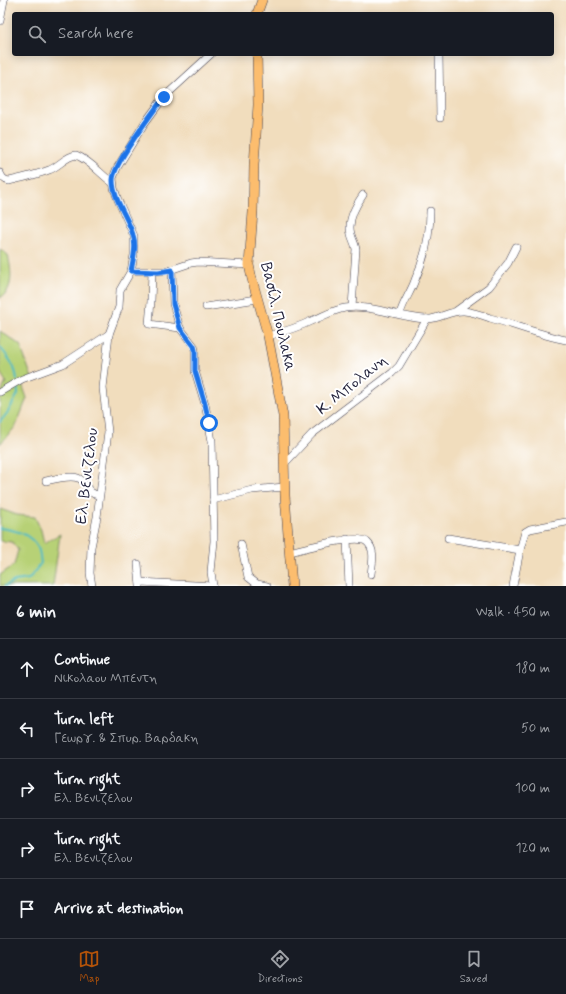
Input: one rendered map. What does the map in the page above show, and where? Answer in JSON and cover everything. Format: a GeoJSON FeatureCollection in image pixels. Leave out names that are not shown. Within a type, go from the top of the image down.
{"type":"FeatureCollection","features":[{"type":"Feature","properties":{"kind":"main road"},"geometry":{"type":"LineString","coordinates":[[258,12],[262,0]]}},
{"type":"Feature","properties":{"kind":"main road","name":"Βασίλ. Πουλακα"},"geometry":{"type":"LineString","coordinates":[[257,56],[258,105],[254,165],[254,212],[249,265],[268,336],[283,416],[284,487],[292,586]]}},
{"type":"Feature","properties":{"kind":"street"},"geometry":{"type":"LineString","coordinates":[[0,21],[4,0]]}},
{"type":"Feature","properties":{"kind":"street"},"geometry":{"type":"LineString","coordinates":[[0,173],[2,178],[6,180],[16,179],[50,170],[71,156],[76,155],[90,163],[105,178],[113,183],[113,178],[117,168],[144,124],[164,97],[209,56]]}},
{"type":"Feature","properties":{"kind":"street"},"geometry":{"type":"LineString","coordinates":[[439,56],[440,118]]}},
{"type":"Feature","properties":{"kind":"street","name":"Ελ. Βενιζελου"},"geometry":{"type":"LineString","coordinates":[[92,586],[90,573],[91,547],[108,432],[103,388],[109,334],[119,307],[120,290],[131,271],[134,255],[134,236],[118,200],[113,183]]}},
{"type":"Feature","properties":{"kind":"street"},"geometry":{"type":"LineString","coordinates":[[352,307],[356,249],[350,229],[354,210],[363,195]]}},
{"type":"Feature","properties":{"kind":"street"},"geometry":{"type":"LineString","coordinates":[[400,314],[415,281],[426,248],[430,211]]}},
{"type":"Feature","properties":{"kind":"street"},"geometry":{"type":"LineString","coordinates":[[268,336],[293,329],[343,308],[364,307],[427,319],[455,311],[489,287],[508,263],[516,247]]}},
{"type":"Feature","properties":{"kind":"street"},"geometry":{"type":"LineString","coordinates":[[131,271],[152,272],[172,270],[198,262],[249,265]]}},
{"type":"Feature","properties":{"kind":"street"},"geometry":{"type":"LineString","coordinates":[[138,564],[140,584],[213,586],[211,572],[214,541],[212,441],[205,404],[195,371],[194,346],[180,328],[173,304],[172,270]]}},
{"type":"Feature","properties":{"kind":"street"},"geometry":{"type":"LineString","coordinates":[[152,272],[149,324],[180,328]]}},
{"type":"Feature","properties":{"kind":"street"},"geometry":{"type":"LineString","coordinates":[[206,307],[257,299]]}},
{"type":"Feature","properties":{"kind":"street"},"geometry":{"type":"LineString","coordinates":[[455,311],[471,312],[511,323],[543,335],[566,340]]}},
{"type":"Feature","properties":{"kind":"street","name":"Κ. Μπολανη"},"geometry":{"type":"LineString","coordinates":[[284,464],[312,434],[392,373],[399,366],[427,319]]}},
{"type":"Feature","properties":{"kind":"street"},"geometry":{"type":"LineString","coordinates":[[0,392],[22,379],[63,364],[109,334]]}},
{"type":"Feature","properties":{"kind":"street"},"geometry":{"type":"LineString","coordinates":[[46,481],[77,477],[83,481],[92,494],[99,494]]}},
{"type":"Feature","properties":{"kind":"street"},"geometry":{"type":"LineString","coordinates":[[213,500],[252,490],[284,487]]}},
{"type":"Feature","properties":{"kind":"street"},"geometry":{"type":"LineString","coordinates":[[512,586],[524,534],[530,530],[566,522]]}},
{"type":"Feature","properties":{"kind":"street"},"geometry":{"type":"LineString","coordinates":[[448,538],[520,550]]}},
{"type":"Feature","properties":{"kind":"street"},"geometry":{"type":"LineString","coordinates":[[289,552],[347,539],[362,539],[369,543],[373,556],[371,574]]}},
{"type":"Feature","properties":{"kind":"street"},"geometry":{"type":"LineString","coordinates":[[347,539],[349,586]]}},
{"type":"Feature","properties":{"kind":"street"},"geometry":{"type":"LineString","coordinates":[[241,544],[248,577],[257,584],[266,586]]}},
{"type":"Feature","properties":{"kind":"green space"},"geometry":{"type":"Polygon","coordinates":[[[0,249],[8,255],[11,278],[8,289],[0,298],[0,249]]]}},
{"type":"Feature","properties":{"kind":"green space"},"geometry":{"type":"Polygon","coordinates":[[[0,331],[20,345],[32,378],[22,384],[27,398],[16,426],[0,444],[0,395],[6,382],[0,372],[0,331]]]}},
{"type":"Feature","properties":{"kind":"green space"},"geometry":{"type":"Polygon","coordinates":[[[0,509],[17,515],[35,517],[41,530],[44,543],[60,534],[53,586],[0,586],[0,575],[14,565],[18,550],[12,542],[0,541],[0,509]]]}},
{"type":"Feature","properties":{"kind":"waterway"},"geometry":{"type":"LineString","coordinates":[[0,347],[9,358],[17,380]]}},
{"type":"Feature","properties":{"kind":"waterway"},"geometry":{"type":"LineString","coordinates":[[0,422],[8,412],[18,394],[17,384]]}},
{"type":"Feature","properties":{"kind":"waterway"},"geometry":{"type":"LineString","coordinates":[[0,528],[17,531],[31,539],[38,548],[41,563],[29,579],[15,581],[5,586]]}},
{"type":"Feature","properties":{"kind":"route"},"geometry":{"type":"LineString","coordinates":[[164,97],[144,124],[117,168],[113,178],[114,188],[134,236],[134,255],[131,271],[158,272],[172,270],[173,304],[180,328],[194,346],[195,371],[209,423]]}}]}
